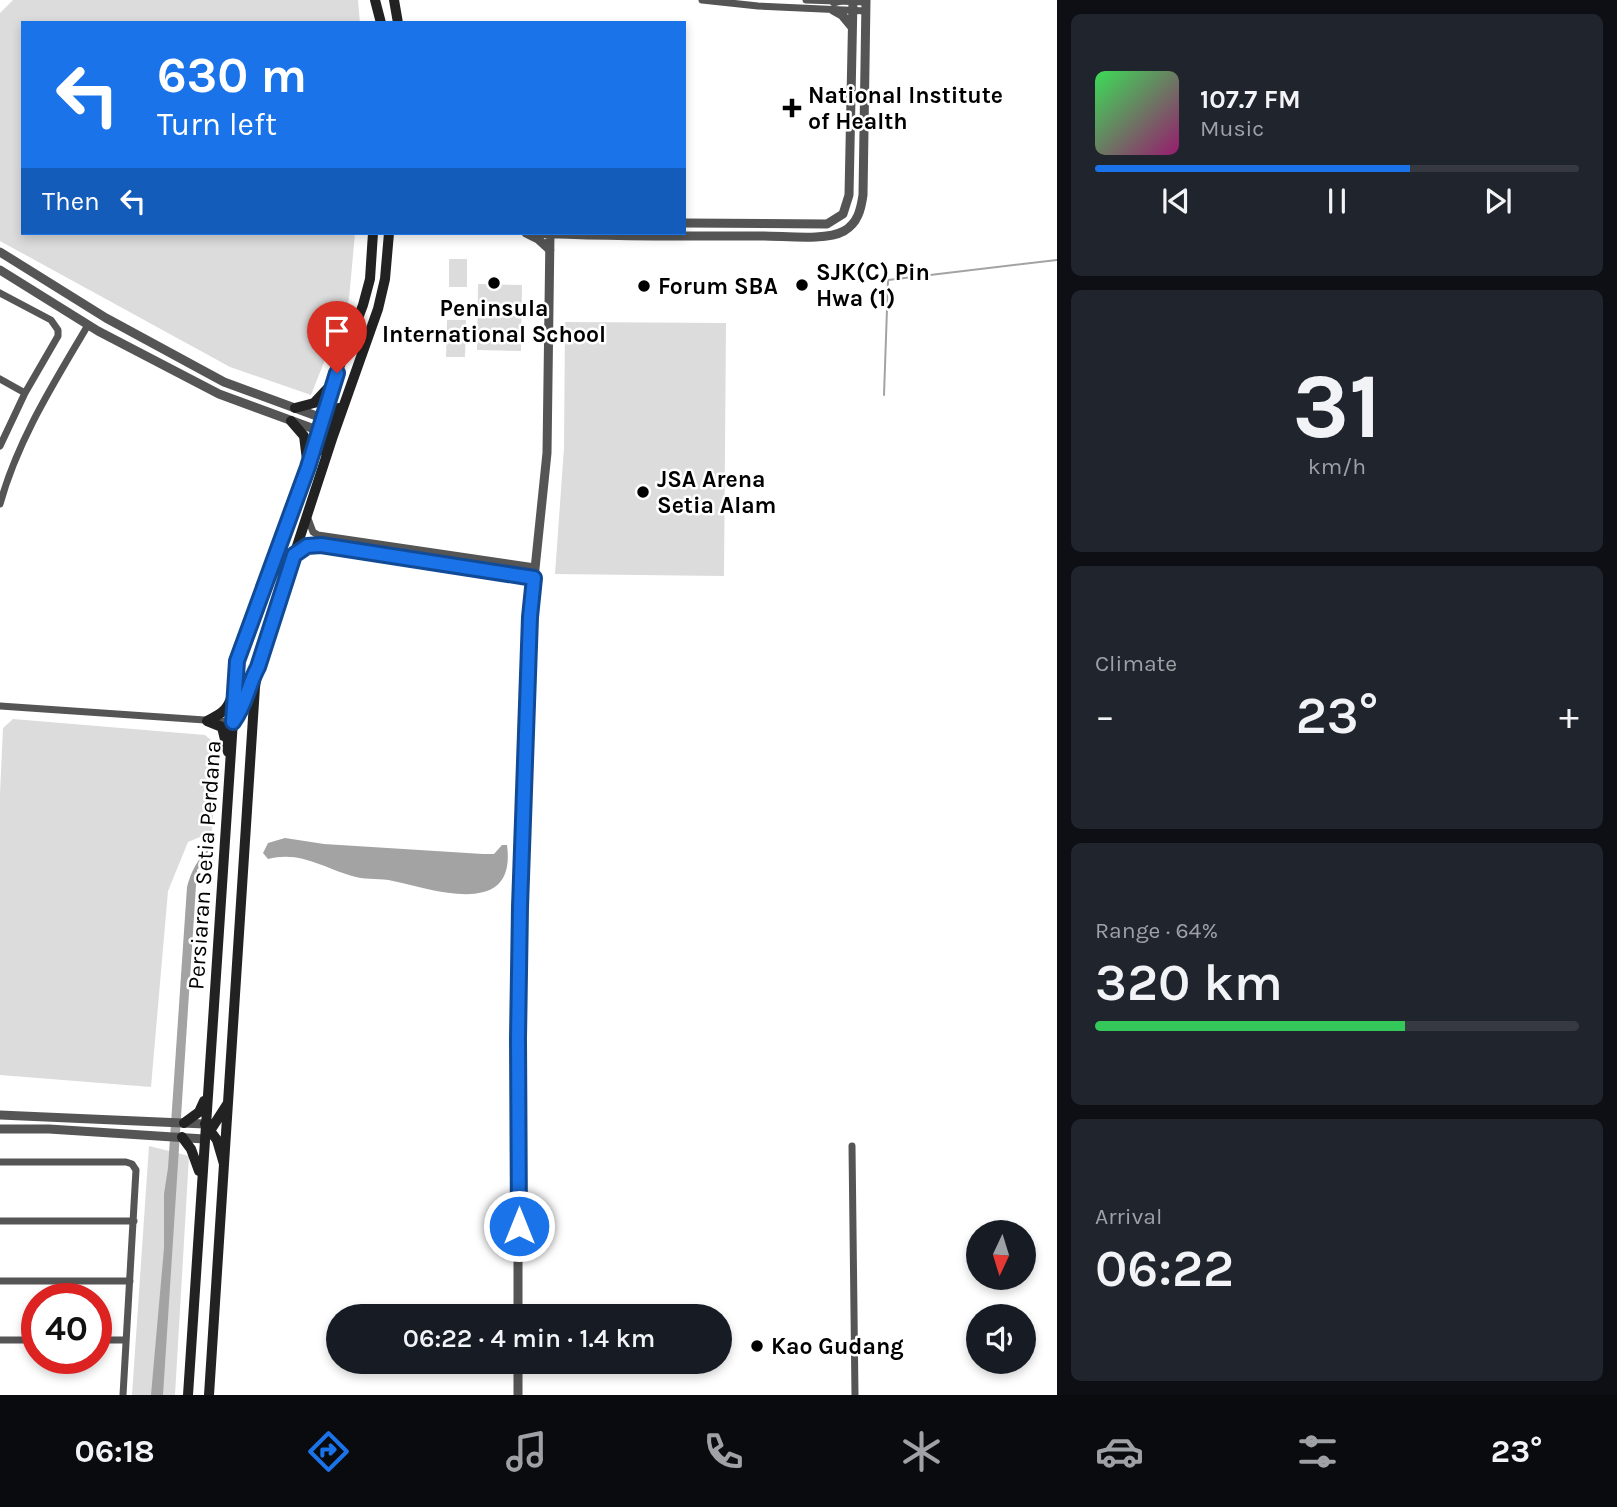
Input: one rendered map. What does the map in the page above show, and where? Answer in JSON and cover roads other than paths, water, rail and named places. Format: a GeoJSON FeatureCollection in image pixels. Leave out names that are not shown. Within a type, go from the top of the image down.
{"type":"FeatureCollection","features":[{"type":"Feature","properties":{"kind":"main road"},"geometry":{"type":"LineString","coordinates":[[375,0],[380,21]]}},
{"type":"Feature","properties":{"kind":"main road"},"geometry":{"type":"LineString","coordinates":[[394,0],[398,21]]}},
{"type":"Feature","properties":{"kind":"main road","name":"Persiaran Setia Perdana"},"geometry":{"type":"LineString","coordinates":[[188,1395],[204,1139],[208,1127],[207,1092],[237,661],[363,306],[370,279],[374,235]]}},
{"type":"Feature","properties":{"kind":"main road","name":"Persiaran Setia Perdana"},"geometry":{"type":"LineString","coordinates":[[209,1395],[254,690],[258,667],[307,515],[378,309],[385,279],[389,235]]}},
{"type":"Feature","properties":{"kind":"main road"},"geometry":{"type":"LineString","coordinates":[[387,253],[398,235]]}},
{"type":"Feature","properties":{"kind":"main road"},"geometry":{"type":"LineString","coordinates":[[295,408],[319,399],[337,373]]}},
{"type":"Feature","properties":{"kind":"main road"},"geometry":{"type":"LineString","coordinates":[[326,458],[322,425],[346,399]]}},
{"type":"Feature","properties":{"kind":"main road"},"geometry":{"type":"LineString","coordinates":[[291,421],[304,436],[308,467]]}},
{"type":"Feature","properties":{"kind":"main road"},"geometry":{"type":"LineString","coordinates":[[233,722],[242,711],[250,682],[258,667]]}},
{"type":"Feature","properties":{"kind":"main road"},"geometry":{"type":"LineString","coordinates":[[207,721],[223,713],[229,706],[236,682]]}},
{"type":"Feature","properties":{"kind":"main road"},"geometry":{"type":"LineString","coordinates":[[207,721],[216,724],[224,732],[231,762]]}},
{"type":"Feature","properties":{"kind":"main road"},"geometry":{"type":"LineString","coordinates":[[183,1123],[201,1110],[207,1092]]}},
{"type":"Feature","properties":{"kind":"main road"},"geometry":{"type":"LineString","coordinates":[[225,1167],[208,1127],[229,1099]]}},
{"type":"Feature","properties":{"kind":"main road"},"geometry":{"type":"LineString","coordinates":[[182,1137],[195,1158],[202,1178]]}},
{"type":"Feature","properties":{"kind":"street"},"geometry":{"type":"LineString","coordinates":[[686,235],[828,235],[843,231],[853,223],[860,211],[863,195],[866,4],[702,0]]}},
{"type":"Feature","properties":{"kind":"street"},"geometry":{"type":"LineString","coordinates":[[806,0],[836,4]]}},
{"type":"Feature","properties":{"kind":"street"},"geometry":{"type":"LineString","coordinates":[[836,4],[852,28]]}},
{"type":"Feature","properties":{"kind":"street"},"geometry":{"type":"LineString","coordinates":[[686,223],[827,224],[843,215],[849,195],[853,4]]}},
{"type":"Feature","properties":{"kind":"street"},"geometry":{"type":"LineString","coordinates":[[530,235],[550,250]]}},
{"type":"Feature","properties":{"kind":"street"},"geometry":{"type":"LineString","coordinates":[[518,1304],[520,907],[530,617],[547,453],[550,235]]}},
{"type":"Feature","properties":{"kind":"street"},"geometry":{"type":"LineString","coordinates":[[550,250],[556,241],[569,235]]}},
{"type":"Feature","properties":{"kind":"street"},"geometry":{"type":"LineString","coordinates":[[0,252],[109,319],[224,382],[295,408],[322,425]]}},
{"type":"Feature","properties":{"kind":"street"},"geometry":{"type":"LineString","coordinates":[[0,270],[88,325],[219,394],[291,421],[322,425]]}},
{"type":"Feature","properties":{"kind":"street"},"geometry":{"type":"LineString","coordinates":[[0,292],[51,320],[58,330],[58,336],[25,393],[0,446]]}},
{"type":"Feature","properties":{"kind":"street"},"geometry":{"type":"LineString","coordinates":[[0,505],[7,478],[35,415],[88,325],[85,304]]}},
{"type":"Feature","properties":{"kind":"street"},"geometry":{"type":"LineString","coordinates":[[88,325],[109,319]]}},
{"type":"Feature","properties":{"kind":"street"},"geometry":{"type":"LineString","coordinates":[[0,379],[25,393]]}},
{"type":"Feature","properties":{"kind":"street"},"geometry":{"type":"LineString","coordinates":[[307,515],[313,532],[318,535],[535,567]]}},
{"type":"Feature","properties":{"kind":"street"},"geometry":{"type":"LineString","coordinates":[[294,555],[307,546],[321,545],[534,578]]}},
{"type":"Feature","properties":{"kind":"street"},"geometry":{"type":"LineString","coordinates":[[2,706],[233,722]]}},
{"type":"Feature","properties":{"kind":"street"},"geometry":{"type":"LineString","coordinates":[[0,1115],[171,1122],[208,1127]]}},
{"type":"Feature","properties":{"kind":"street"},"geometry":{"type":"LineString","coordinates":[[0,1129],[49,1129],[204,1139]]}},
{"type":"Feature","properties":{"kind":"street"},"geometry":{"type":"LineString","coordinates":[[852,1146],[855,1395]]}},
{"type":"Feature","properties":{"kind":"street"},"geometry":{"type":"LineString","coordinates":[[0,1162],[132,1164],[136,1177],[123,1395]]}},
{"type":"Feature","properties":{"kind":"street"},"geometry":{"type":"LineString","coordinates":[[0,1221],[134,1221]]}},
{"type":"Feature","properties":{"kind":"street"},"geometry":{"type":"LineString","coordinates":[[0,1281],[130,1281]]}},
{"type":"Feature","properties":{"kind":"street"},"geometry":{"type":"LineString","coordinates":[[0,1340],[21,1340]]}},
{"type":"Feature","properties":{"kind":"street"},"geometry":{"type":"LineString","coordinates":[[112,1340],[126,1340]]}},
{"type":"Feature","properties":{"kind":"street"},"geometry":{"type":"LineString","coordinates":[[518,1374],[518,1395]]}},
{"type":"Feature","properties":{"kind":"waterway"},"geometry":{"type":"LineString","coordinates":[[884,395],[888,280],[1057,260]]}},
{"type":"Feature","properties":{"kind":"place","name":"National Institute of Health"},"geometry":{"type":"Point","coordinates":[792,108]}},
{"type":"Feature","properties":{"kind":"place","name":"Peninsula International School"},"geometry":{"type":"Point","coordinates":[494,283]}},
{"type":"Feature","properties":{"kind":"place","name":"SJK(C) Pin Hwa (1)"},"geometry":{"type":"Point","coordinates":[802,285]}},
{"type":"Feature","properties":{"kind":"place","name":"Forum SBA"},"geometry":{"type":"Point","coordinates":[644,286]}},
{"type":"Feature","properties":{"kind":"place","name":"JSA Arena Setia Alam"},"geometry":{"type":"Point","coordinates":[643,492]}},
{"type":"Feature","properties":{"kind":"place","name":"Kao Gudang"},"geometry":{"type":"Point","coordinates":[757,1346]}}]}
